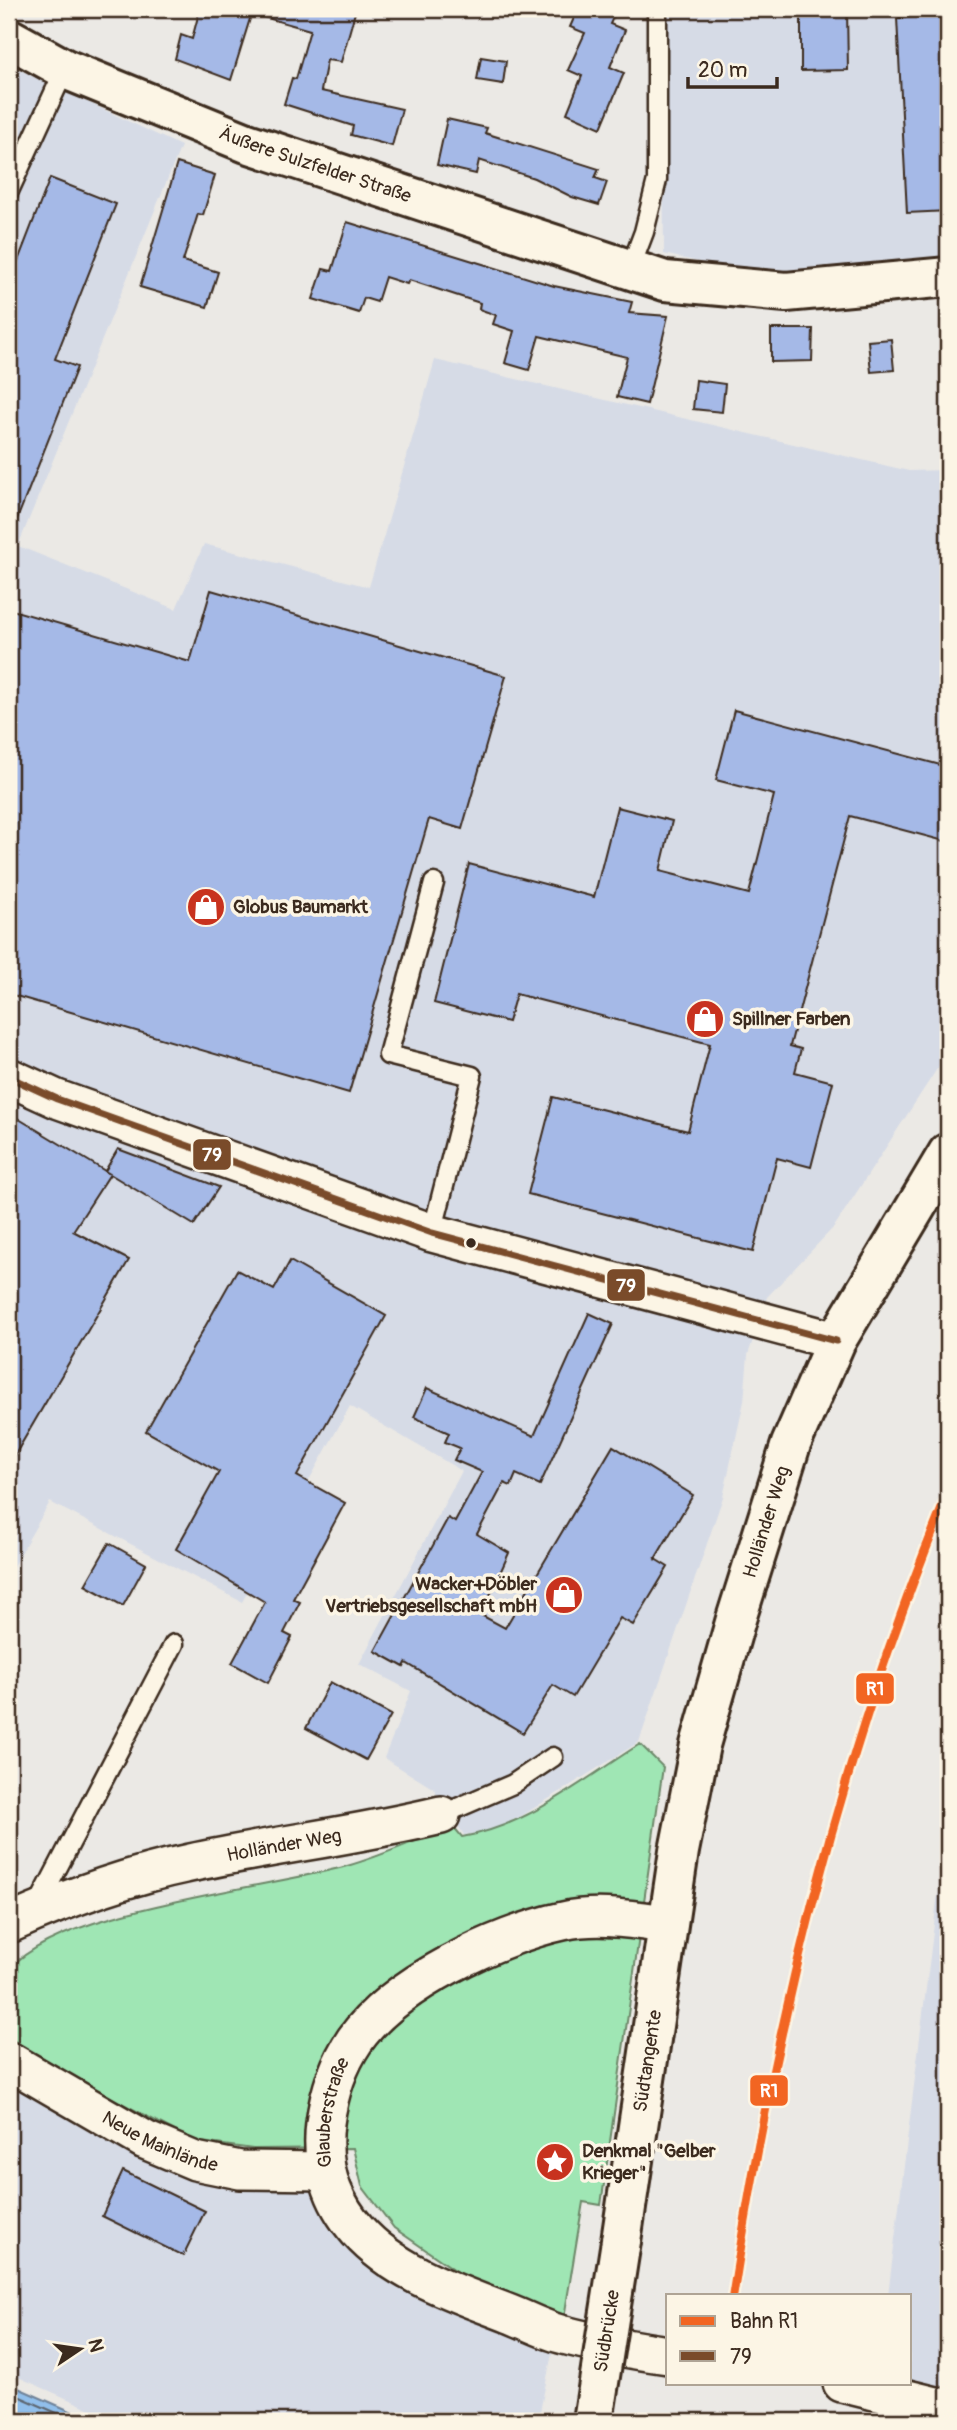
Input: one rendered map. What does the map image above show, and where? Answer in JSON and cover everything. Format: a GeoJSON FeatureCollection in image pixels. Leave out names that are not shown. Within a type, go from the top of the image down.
{"type":"FeatureCollection","features":[{"type":"Feature","properties":{"kind":"main road","name":"Äußere Sulzfelder Straße"},"geometry":{"type":"LineString","coordinates":[[9,38],[65,69],[247,144],[665,281],[786,292],[948,277]]}},
{"type":"Feature","properties":{"kind":"main road","name":"Holländer Weg"},"geometry":{"type":"LineString","coordinates":[[668,1924],[701,1745],[736,1619],[790,1444],[836,1341],[948,1153]]}},
{"type":"Feature","properties":{"kind":"main road","name":"Südtangente"},"geometry":{"type":"LineString","coordinates":[[621,2241],[668,1924]]}},
{"type":"Feature","properties":{"kind":"main road","name":"Südbrücke"},"geometry":{"type":"LineString","coordinates":[[593,2421],[621,2241]]}},
{"type":"Feature","properties":{"kind":"street"},"geometry":{"type":"LineString","coordinates":[[9,1077],[57,1099],[432,1233],[836,1341]]}},
{"type":"Feature","properties":{"kind":"street","name":"Holländer Weg"},"geometry":{"type":"LineString","coordinates":[[22,1918],[63,1900],[190,1863],[366,1833],[441,1815]]}},
{"type":"Feature","properties":{"kind":"street","name":"Glauberstraße"},"geometry":{"type":"LineString","coordinates":[[666,2355],[562,2335],[425,2278],[384,2254],[358,2231],[336,2196],[326,2171],[323,2141],[327,2107],[337,2071],[356,2039],[382,2011],[421,1982],[489,1946],[533,1928],[565,1920],[601,1916],[668,1924]]}},
{"type":"Feature","properties":{"kind":"street","name":"Neue Mainlände"},"geometry":{"type":"LineString","coordinates":[[9,2061],[145,2140],[195,2161],[240,2170],[326,2171]]}},
{"type":"Feature","properties":{"kind":"street"},"geometry":{"type":"LineString","coordinates":[[846,2384],[948,2409]]}},
{"type":"Feature","properties":{"kind":"lane"},"geometry":{"type":"LineString","coordinates":[[630,269],[644,232],[657,180],[657,9]]}},
{"type":"Feature","properties":{"kind":"lane"},"geometry":{"type":"LineString","coordinates":[[9,191],[65,69]]}},
{"type":"Feature","properties":{"kind":"lane"},"geometry":{"type":"LineString","coordinates":[[432,1233],[472,1076],[388,1055],[434,883]]}},
{"type":"Feature","properties":{"kind":"lane"},"geometry":{"type":"LineString","coordinates":[[22,1918],[57,1863],[174,1644]]}},
{"type":"Feature","properties":{"kind":"lane","name":"Holländer Weg"},"geometry":{"type":"LineString","coordinates":[[441,1815],[513,1784],[553,1756]]}},
{"type":"Feature","properties":{"kind":"shaded area"},"geometry":{"type":"Polygon","coordinates":[[[662,9],[948,9],[948,264],[781,281],[664,254],[662,9]]]}},
{"type":"Feature","properties":{"kind":"shaded area"},"geometry":{"type":"Polygon","coordinates":[[[9,65],[181,146],[18,546],[176,609],[204,544],[369,587],[435,360],[909,471],[948,470],[948,1052],[834,1227],[767,1297],[748,1355],[744,1401],[723,1497],[639,1742],[523,1815],[492,1831],[464,1835],[434,1789],[384,1758],[411,1691],[359,1664],[462,1471],[350,1406],[242,1602],[50,1502],[9,1573],[9,65]]]}},
{"type":"Feature","properties":{"kind":"shaded area"},"geometry":{"type":"Polygon","coordinates":[[[948,1856],[948,2393],[912,2382],[912,2294],[888,2294],[937,1900],[948,1856]]]}},
{"type":"Feature","properties":{"kind":"shaded area"},"geometry":{"type":"Polygon","coordinates":[[[9,2078],[145,2155],[315,2182],[362,2252],[553,2349],[538,2421],[118,2421],[9,2373],[9,2078]]]}},
{"type":"Feature","properties":{"kind":"green space"},"geometry":{"type":"Polygon","coordinates":[[[640,1744],[663,1767],[601,2205],[583,2202],[564,2318],[477,2285],[394,2228],[362,2186],[353,2148],[253,2149],[194,2141],[54,2068],[9,2037],[9,1969],[36,1948],[73,1930],[167,1903],[347,1866],[453,1826],[462,1837],[486,1831],[510,1823],[555,1800],[640,1744]]]}},
{"type":"Feature","properties":{"kind":"water"},"geometry":{"type":"Polygon","coordinates":[[[9,2384],[93,2421],[9,2421],[9,2384]]]}},
{"type":"Feature","properties":{"kind":"building"},"geometry":{"type":"Polygon","coordinates":[[[200,9],[253,9],[231,80],[175,59],[181,35],[192,39],[200,9]]]}},
{"type":"Feature","properties":{"kind":"building"},"geometry":{"type":"Polygon","coordinates":[[[261,9],[356,9],[341,62],[327,60],[321,91],[402,109],[392,146],[351,135],[353,126],[284,104],[292,78],[296,79],[310,30],[260,16],[261,9]]]}},
{"type":"Feature","properties":{"kind":"building"},"geometry":{"type":"Polygon","coordinates":[[[578,9],[617,9],[610,24],[625,30],[610,67],[624,73],[601,128],[567,113],[582,76],[568,70],[585,33],[570,27],[578,9]]]}},
{"type":"Feature","properties":{"kind":"building"},"geometry":{"type":"Polygon","coordinates":[[[801,9],[847,9],[848,70],[801,71],[801,9]]]}},
{"type":"Feature","properties":{"kind":"building"},"geometry":{"type":"Polygon","coordinates":[[[948,15],[948,211],[907,213],[897,18],[948,15]]]}},
{"type":"Feature","properties":{"kind":"building"},"geometry":{"type":"Polygon","coordinates":[[[481,57],[506,61],[503,84],[477,80],[481,57]]]}},
{"type":"Feature","properties":{"kind":"building"},"geometry":{"type":"Polygon","coordinates":[[[447,119],[487,128],[485,133],[599,169],[595,178],[607,182],[599,205],[572,197],[534,178],[479,160],[476,174],[437,165],[447,119]]]}},
{"type":"Feature","properties":{"kind":"building"},"geometry":{"type":"Polygon","coordinates":[[[177,163],[215,175],[203,215],[198,214],[183,261],[218,272],[207,307],[140,287],[177,163]]]}},
{"type":"Feature","properties":{"kind":"building"},"geometry":{"type":"Polygon","coordinates":[[[50,178],[116,204],[55,359],[77,367],[10,537],[9,284],[50,178]]]}},
{"type":"Feature","properties":{"kind":"building"},"geometry":{"type":"Polygon","coordinates":[[[347,222],[554,286],[632,302],[629,313],[668,316],[647,404],[617,397],[627,357],[539,336],[529,370],[505,363],[514,331],[493,324],[496,315],[479,309],[480,303],[409,280],[407,284],[385,277],[377,302],[364,298],[359,313],[313,299],[323,269],[332,271],[347,222]]]}},
{"type":"Feature","properties":{"kind":"building"},"geometry":{"type":"Polygon","coordinates":[[[771,329],[813,329],[812,361],[771,362],[771,329]]]}},
{"type":"Feature","properties":{"kind":"building"},"geometry":{"type":"Polygon","coordinates":[[[891,339],[894,370],[871,372],[868,341],[891,339]]]}},
{"type":"Feature","properties":{"kind":"building"},"geometry":{"type":"Polygon","coordinates":[[[696,380],[725,384],[722,412],[693,409],[696,380]]]}},
{"type":"Feature","properties":{"kind":"building","name":"Globus Baumarkt"},"geometry":{"type":"Polygon","coordinates":[[[211,590],[506,676],[462,829],[429,819],[349,1093],[9,994],[9,609],[190,662],[211,590]]]}},
{"type":"Feature","properties":{"kind":"building","name":"Spillner Farben"},"geometry":{"type":"Polygon","coordinates":[[[734,710],[948,767],[948,842],[850,816],[790,1046],[801,1049],[795,1072],[833,1082],[811,1167],[777,1158],[753,1252],[528,1194],[553,1097],[688,1131],[710,1044],[516,994],[508,1022],[434,1003],[469,864],[594,897],[617,807],[672,821],[660,871],[749,894],[774,795],[716,780],[734,710]]]}},
{"type":"Feature","properties":{"kind":"building"},"geometry":{"type":"Polygon","coordinates":[[[9,1113],[110,1174],[73,1231],[129,1260],[9,1465],[9,1113]]]}},
{"type":"Feature","properties":{"kind":"building"},"geometry":{"type":"Polygon","coordinates":[[[118,1149],[219,1187],[194,1225],[105,1171],[118,1149]]]}},
{"type":"Feature","properties":{"kind":"building"},"geometry":{"type":"Polygon","coordinates":[[[290,1261],[386,1316],[297,1476],[345,1503],[293,1599],[300,1602],[284,1633],[292,1637],[268,1683],[232,1663],[265,1602],[176,1549],[219,1472],[146,1431],[237,1270],[274,1290],[290,1261]]]}},
{"type":"Feature","properties":{"kind":"building","name":"Wacker+Döbler Vertriebsgesellschaft mbH"},"geometry":{"type":"Polygon","coordinates":[[[589,1313],[613,1324],[540,1485],[516,1474],[511,1486],[504,1483],[477,1534],[509,1553],[481,1615],[505,1628],[613,1446],[693,1495],[655,1559],[668,1567],[633,1625],[620,1618],[573,1697],[553,1685],[523,1733],[406,1663],[404,1667],[375,1651],[448,1518],[455,1522],[482,1472],[454,1460],[460,1448],[445,1442],[449,1433],[414,1417],[427,1388],[534,1436],[589,1313]]]}},
{"type":"Feature","properties":{"kind":"building"},"geometry":{"type":"Polygon","coordinates":[[[109,1543],[146,1564],[123,1606],[85,1585],[109,1543]]]}},
{"type":"Feature","properties":{"kind":"building"},"geometry":{"type":"Polygon","coordinates":[[[330,1682],[391,1715],[366,1760],[306,1728],[330,1682]]]}},
{"type":"Feature","properties":{"kind":"building"},"geometry":{"type":"Polygon","coordinates":[[[123,2171],[205,2211],[183,2256],[102,2216],[123,2171]]]}},
{"type":"Feature","properties":{"kind":"rail line","name":"R1"},"geometry":{"type":"LineString","coordinates":[[733,2294],[769,2090],[816,1888],[875,1689],[948,1494]]}},
{"type":"Feature","properties":{"kind":"transit line","name":"79"},"geometry":{"type":"LineString","coordinates":[[9,1077],[57,1099],[432,1233],[836,1341]]}},
{"type":"Feature","properties":{"kind":"place","name":"Globus Baumarkt"},"geometry":{"type":"Point","coordinates":[206,907]}},
{"type":"Feature","properties":{"kind":"place","name":"Spillner Farben"},"geometry":{"type":"Point","coordinates":[705,1019]}},
{"type":"Feature","properties":{"kind":"place","name":"Wacker+Döbler Vertriebsgesellschaft mbH"},"geometry":{"type":"Point","coordinates":[564,1595]}},
{"type":"Feature","properties":{"kind":"place","name":"Denkmal \"Gelber Krieger\""},"geometry":{"type":"Point","coordinates":[555,2162]}}]}
